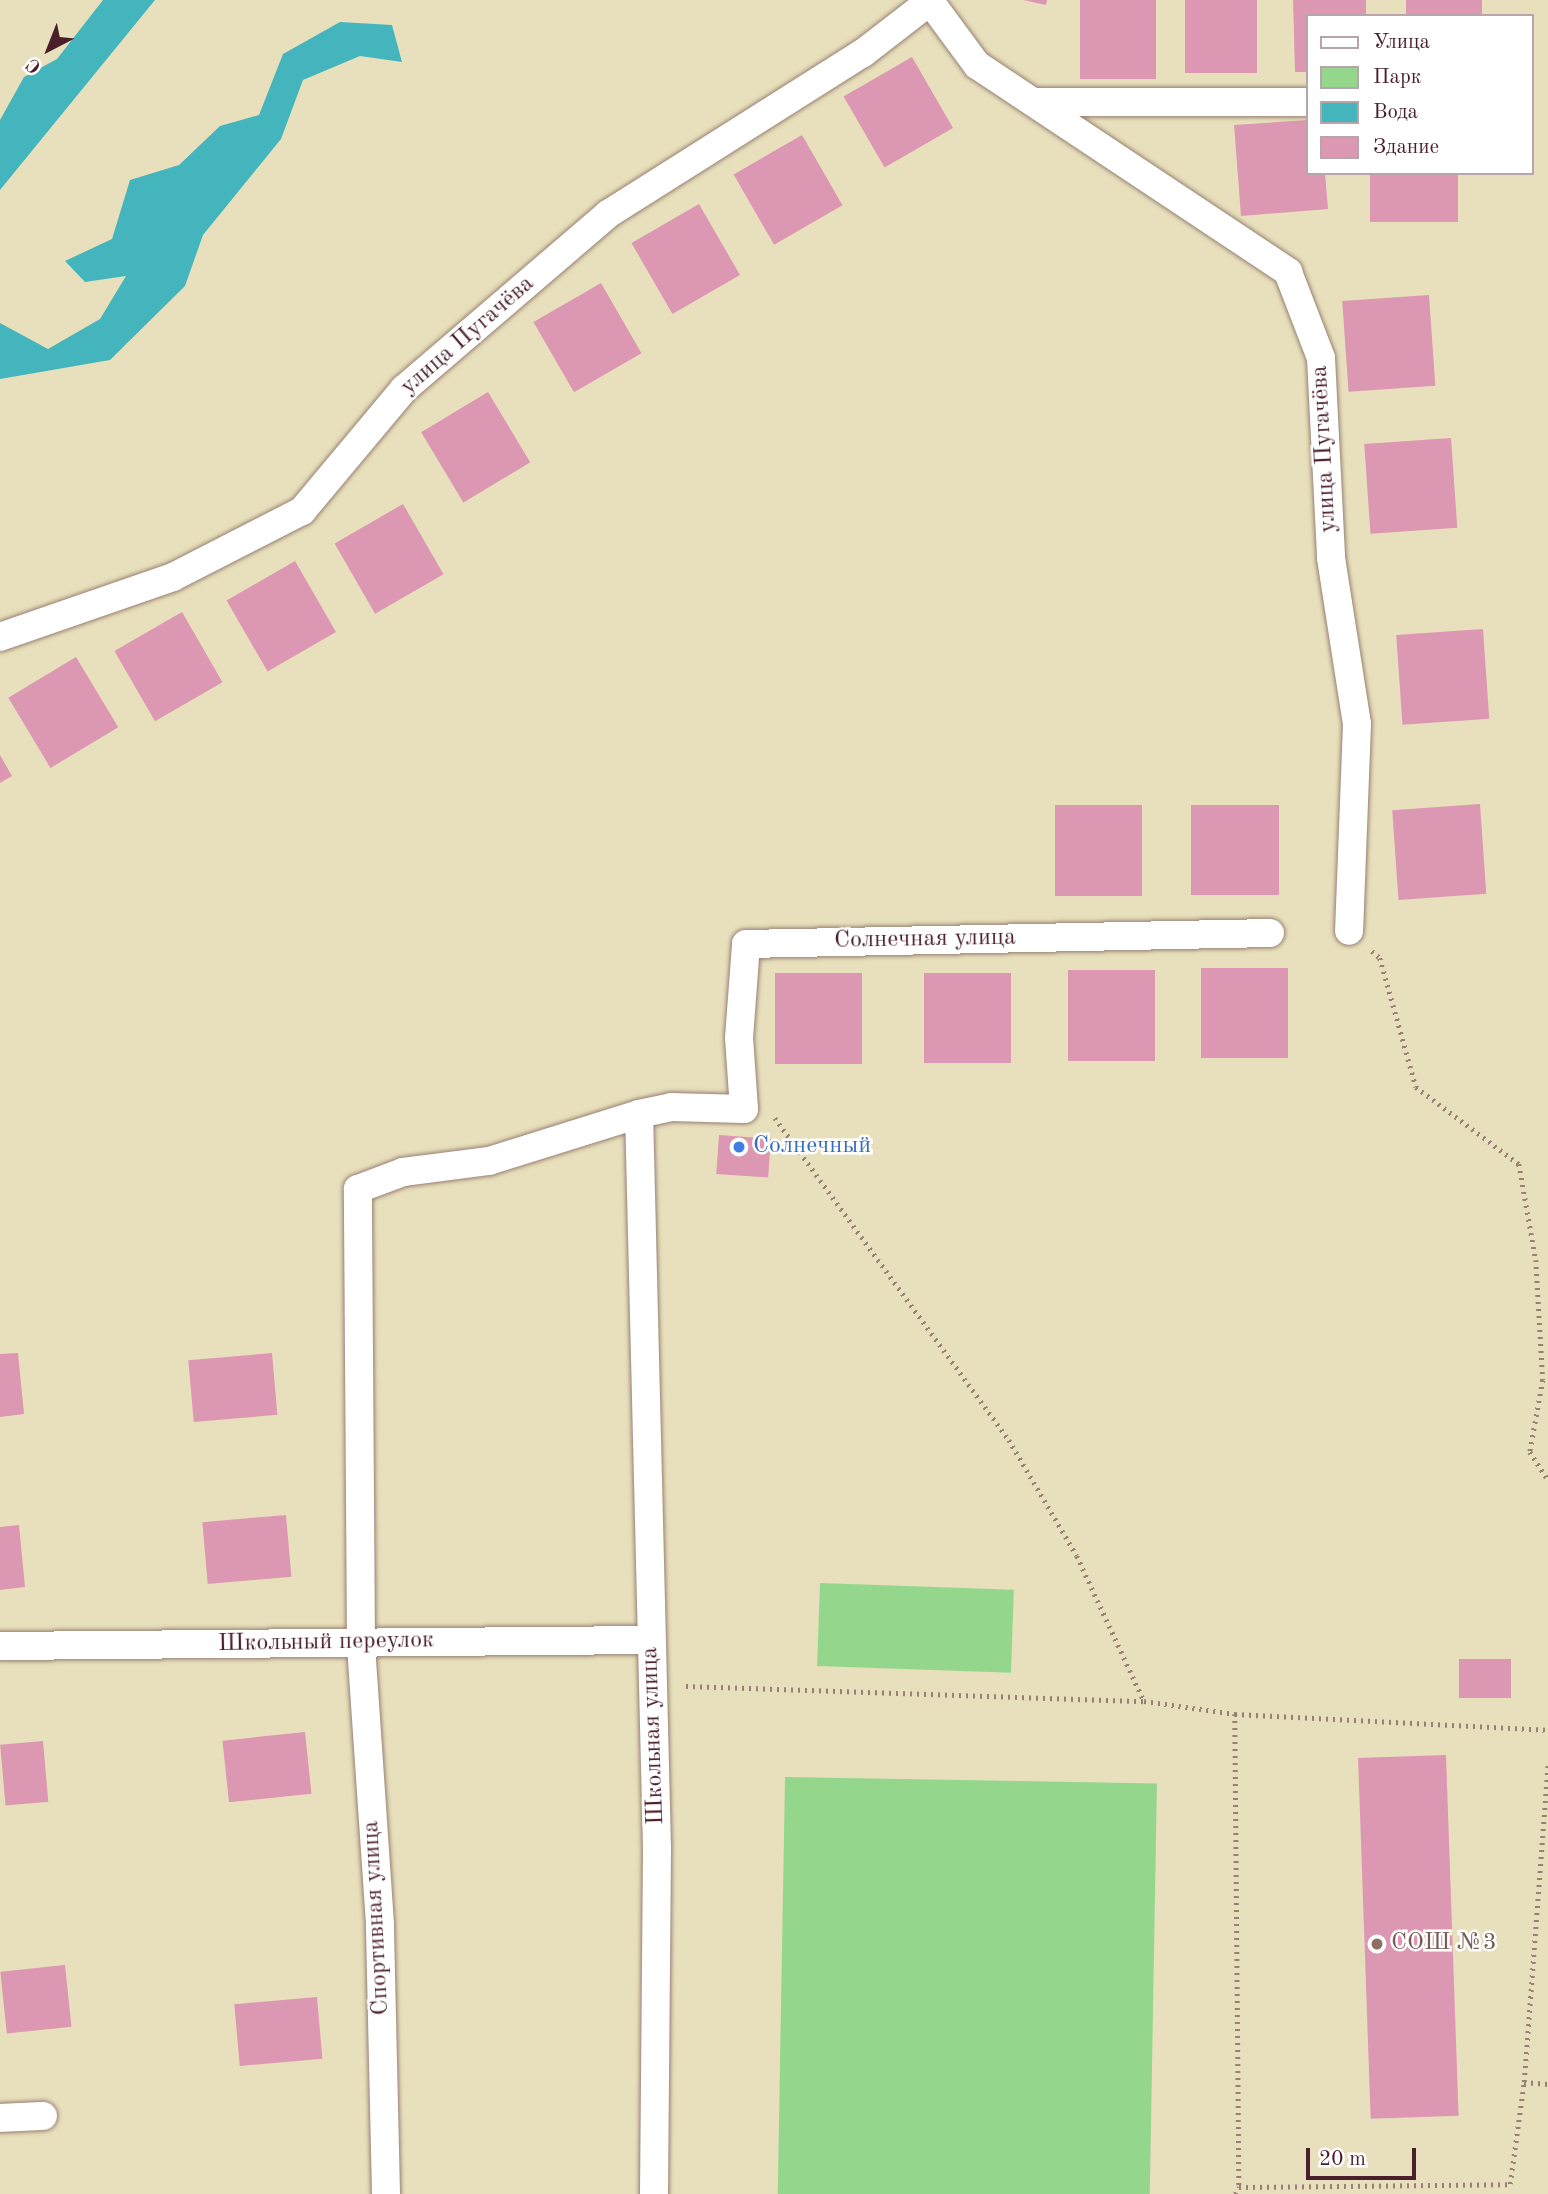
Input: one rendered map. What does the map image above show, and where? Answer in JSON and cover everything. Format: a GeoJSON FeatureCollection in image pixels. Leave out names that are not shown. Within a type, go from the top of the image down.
{"type":"FeatureCollection","features":[{"type":"Feature","properties":{"kind":"street","name":"улица Пугачёва"},"geometry":{"type":"LineString","coordinates":[[0,638],[173,577],[302,511],[404,389],[608,214],[863,52],[929,1],[977,65],[1038,102],[1288,272],[1321,358],[1331,558],[1357,724],[1349,931]]}},
{"type":"Feature","properties":{"kind":"street"},"geometry":{"type":"LineString","coordinates":[[1038,102],[1306,102]]}},
{"type":"Feature","properties":{"kind":"street","name":"Солнечная улица"},"geometry":{"type":"LineString","coordinates":[[744,1109],[739,1038],[746,944],[1270,933]]}},
{"type":"Feature","properties":{"kind":"street"},"geometry":{"type":"LineString","coordinates":[[639,1114],[671,1107],[744,1109]]}},
{"type":"Feature","properties":{"kind":"street","name":"Школьная улица"},"geometry":{"type":"LineString","coordinates":[[639,1114],[653,1685],[654,2194]]}},
{"type":"Feature","properties":{"kind":"street","name":"Спортивная улица"},"geometry":{"type":"LineString","coordinates":[[386,2194],[380,1924],[361,1642],[358,1189],[404,1172],[489,1161],[639,1114]]}},
{"type":"Feature","properties":{"kind":"street","name":"Школьный переулок"},"geometry":{"type":"LineString","coordinates":[[0,1646],[651,1640]]}},
{"type":"Feature","properties":{"kind":"street"},"geometry":{"type":"LineString","coordinates":[[0,2118],[43,2116]]}},
{"type":"Feature","properties":{"kind":"path"},"geometry":{"type":"LineString","coordinates":[[1349,931],[1380,958],[1416,1087],[1519,1164],[1536,1260],[1543,1380],[1530,1452],[1548,1480]]}},
{"type":"Feature","properties":{"kind":"path"},"geometry":{"type":"LineString","coordinates":[[744,1109],[777,1119],[1009,1440],[1077,1556],[1143,1701]]}},
{"type":"Feature","properties":{"kind":"path"},"geometry":{"type":"LineString","coordinates":[[653,1685],[1143,1701],[1235,1714],[1548,1730]]}},
{"type":"Feature","properties":{"kind":"path"},"geometry":{"type":"LineString","coordinates":[[1235,1714],[1239,2187],[1236,2194]]}},
{"type":"Feature","properties":{"kind":"path"},"geometry":{"type":"LineString","coordinates":[[1239,2187],[1510,2184],[1524,2082],[1548,1766]]}},
{"type":"Feature","properties":{"kind":"path"},"geometry":{"type":"LineString","coordinates":[[1524,2082],[1548,2084]]}},
{"type":"Feature","properties":{"kind":"green space"},"geometry":{"type":"Polygon","coordinates":[[[820,1583],[1014,1590],[1011,1673],[817,1666],[820,1583]]]}},
{"type":"Feature","properties":{"kind":"green space"},"geometry":{"type":"Polygon","coordinates":[[[785,1777],[1157,1783],[1150,2194],[778,2194],[785,1777]]]}},
{"type":"Feature","properties":{"kind":"water"},"geometry":{"type":"Polygon","coordinates":[[[103,0],[155,0],[0,190],[0,120],[24,77],[57,59],[103,0]]]}},
{"type":"Feature","properties":{"kind":"water"},"geometry":{"type":"Polygon","coordinates":[[[340,22],[392,25],[402,62],[360,56],[303,80],[281,139],[203,235],[185,286],[110,360],[0,379],[0,323],[48,349],[100,319],[126,276],[85,282],[65,261],[112,239],[130,180],[179,165],[220,126],[259,115],[283,54],[340,22]]]}},
{"type":"Feature","properties":{"kind":"building"},"geometry":{"type":"Polygon","coordinates":[[[1023,0],[1047,0],[1046,5],[1023,0]]]}},
{"type":"Feature","properties":{"kind":"building"},"geometry":{"type":"Polygon","coordinates":[[[1080,0],[1156,0],[1156,79],[1080,79],[1080,0]]]}},
{"type":"Feature","properties":{"kind":"building"},"geometry":{"type":"Polygon","coordinates":[[[1185,0],[1257,0],[1257,73],[1185,73],[1185,0]]]}},
{"type":"Feature","properties":{"kind":"building"},"geometry":{"type":"Polygon","coordinates":[[[1293,0],[1366,0],[1366,14],[1306,14],[1306,72],[1295,72],[1293,0]]]}},
{"type":"Feature","properties":{"kind":"building"},"geometry":{"type":"Polygon","coordinates":[[[1406,0],[1482,0],[1482,14],[1406,14],[1406,0]]]}},
{"type":"Feature","properties":{"kind":"building"},"geometry":{"type":"Polygon","coordinates":[[[912,57],[953,128],[885,168],[844,96],[912,57]]]}},
{"type":"Feature","properties":{"kind":"building"},"geometry":{"type":"Polygon","coordinates":[[[1306,120],[1306,175],[1325,175],[1328,209],[1241,216],[1234,125],[1306,120]]]}},
{"type":"Feature","properties":{"kind":"building"},"geometry":{"type":"Polygon","coordinates":[[[802,135],[842,205],[774,245],[734,174],[802,135]]]}},
{"type":"Feature","properties":{"kind":"building"},"geometry":{"type":"Polygon","coordinates":[[[1370,175],[1458,175],[1458,222],[1370,222],[1370,175]]]}},
{"type":"Feature","properties":{"kind":"building"},"geometry":{"type":"Polygon","coordinates":[[[699,204],[740,275],[672,314],[631,243],[699,204]]]}},
{"type":"Feature","properties":{"kind":"building"},"geometry":{"type":"Polygon","coordinates":[[[601,283],[642,353],[574,392],[533,322],[601,283]]]}},
{"type":"Feature","properties":{"kind":"building"},"geometry":{"type":"Polygon","coordinates":[[[1429,295],[1435,386],[1349,392],[1342,301],[1429,295]]]}},
{"type":"Feature","properties":{"kind":"building"},"geometry":{"type":"Polygon","coordinates":[[[488,392],[530,462],[463,502],[421,432],[488,392]]]}},
{"type":"Feature","properties":{"kind":"building"},"geometry":{"type":"Polygon","coordinates":[[[1451,438],[1457,528],[1370,534],[1364,444],[1451,438]]]}},
{"type":"Feature","properties":{"kind":"building"},"geometry":{"type":"Polygon","coordinates":[[[403,504],[444,574],[375,614],[335,544],[403,504]]]}},
{"type":"Feature","properties":{"kind":"building"},"geometry":{"type":"Polygon","coordinates":[[[295,561],[336,632],[268,672],[227,600],[295,561]]]}},
{"type":"Feature","properties":{"kind":"building"},"geometry":{"type":"Polygon","coordinates":[[[182,612],[222,682],[155,721],[114,651],[182,612]]]}},
{"type":"Feature","properties":{"kind":"building"},"geometry":{"type":"Polygon","coordinates":[[[1483,629],[1489,719],[1402,725],[1396,635],[1483,629]]]}},
{"type":"Feature","properties":{"kind":"building"},"geometry":{"type":"Polygon","coordinates":[[[76,657],[118,727],[51,768],[8,698],[76,657]]]}},
{"type":"Feature","properties":{"kind":"building"},"geometry":{"type":"Polygon","coordinates":[[[0,755],[12,776],[0,783],[0,755]]]}},
{"type":"Feature","properties":{"kind":"building"},"geometry":{"type":"Polygon","coordinates":[[[1480,804],[1486,894],[1398,900],[1392,810],[1480,804]]]}},
{"type":"Feature","properties":{"kind":"building"},"geometry":{"type":"Polygon","coordinates":[[[1055,805],[1142,805],[1142,896],[1055,896],[1055,805]]]}},
{"type":"Feature","properties":{"kind":"building"},"geometry":{"type":"Polygon","coordinates":[[[1191,805],[1279,805],[1279,895],[1191,895],[1191,805]]]}},
{"type":"Feature","properties":{"kind":"building"},"geometry":{"type":"Polygon","coordinates":[[[1201,968],[1288,968],[1288,1058],[1201,1058],[1201,968]]]}},
{"type":"Feature","properties":{"kind":"building"},"geometry":{"type":"Polygon","coordinates":[[[1068,970],[1155,970],[1155,1061],[1068,1061],[1068,970]]]}},
{"type":"Feature","properties":{"kind":"building"},"geometry":{"type":"Polygon","coordinates":[[[775,973],[862,973],[862,1064],[775,1064],[775,973]]]}},
{"type":"Feature","properties":{"kind":"building"},"geometry":{"type":"Polygon","coordinates":[[[924,973],[1011,973],[1011,1063],[924,1063],[924,973]]]}},
{"type":"Feature","properties":{"kind":"building"},"geometry":{"type":"Polygon","coordinates":[[[719,1135],[771,1139],[768,1178],[716,1174],[719,1135]]]}},
{"type":"Feature","properties":{"kind":"building"},"geometry":{"type":"Polygon","coordinates":[[[18,1353],[24,1414],[0,1417],[0,1354],[18,1353]]]}},
{"type":"Feature","properties":{"kind":"building"},"geometry":{"type":"Polygon","coordinates":[[[272,1353],[277,1415],[194,1422],[188,1360],[272,1353]]]}},
{"type":"Feature","properties":{"kind":"building"},"geometry":{"type":"Polygon","coordinates":[[[286,1515],[291,1577],[208,1584],[202,1522],[286,1515]]]}},
{"type":"Feature","properties":{"kind":"building"},"geometry":{"type":"Polygon","coordinates":[[[19,1525],[25,1587],[0,1590],[0,1527],[19,1525]]]}},
{"type":"Feature","properties":{"kind":"building"},"geometry":{"type":"Polygon","coordinates":[[[1459,1659],[1511,1659],[1511,1698],[1459,1698],[1459,1659]]]}},
{"type":"Feature","properties":{"kind":"building"},"geometry":{"type":"Polygon","coordinates":[[[305,1732],[311,1794],[229,1802],[222,1741],[305,1732]]]}},
{"type":"Feature","properties":{"kind":"building"},"geometry":{"type":"Polygon","coordinates":[[[43,1741],[48,1802],[5,1806],[0,1745],[43,1741]]]}},
{"type":"Feature","properties":{"kind":"building"},"geometry":{"type":"Polygon","coordinates":[[[1446,1755],[1459,2116],[1371,2119],[1358,1758],[1446,1755]]]}},
{"type":"Feature","properties":{"kind":"building"},"geometry":{"type":"Polygon","coordinates":[[[65,1965],[71,2027],[7,2033],[0,1972],[65,1965]]]}},
{"type":"Feature","properties":{"kind":"building"},"geometry":{"type":"Polygon","coordinates":[[[317,1997],[322,2059],[240,2066],[234,2004],[317,1997]]]}},
{"type":"Feature","properties":{"kind":"place","name":"Солнечный"},"geometry":{"type":"Point","coordinates":[739,1147]}},
{"type":"Feature","properties":{"kind":"place","name":"СОШ №3"},"geometry":{"type":"Point","coordinates":[1377,1944]}}]}
